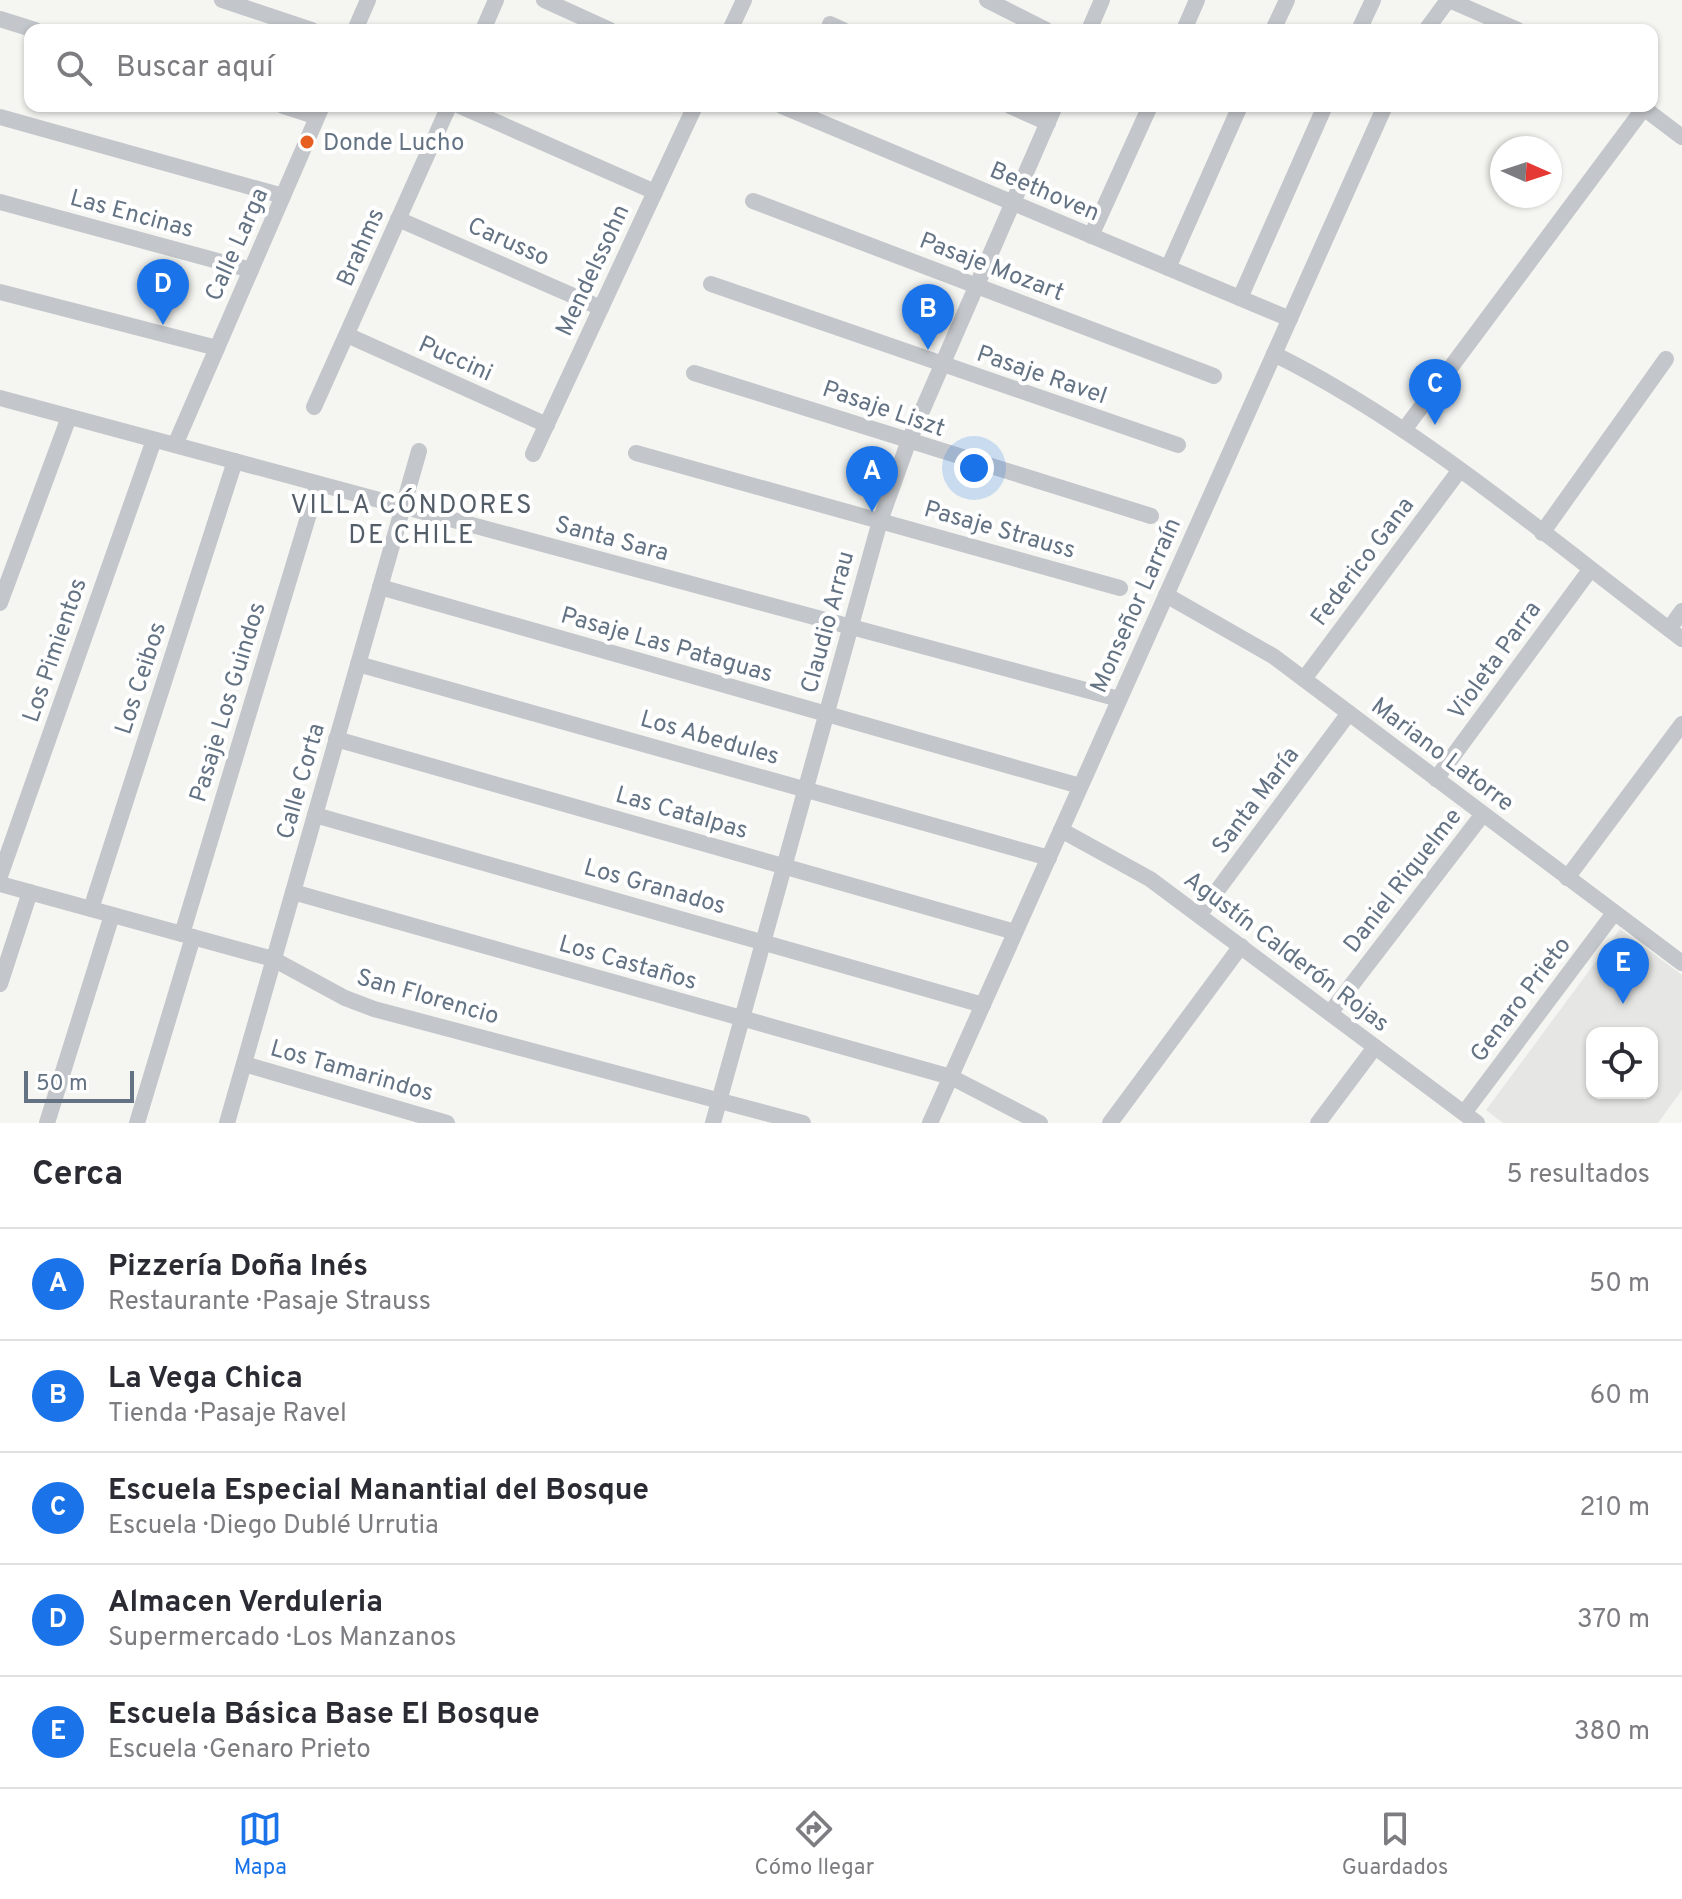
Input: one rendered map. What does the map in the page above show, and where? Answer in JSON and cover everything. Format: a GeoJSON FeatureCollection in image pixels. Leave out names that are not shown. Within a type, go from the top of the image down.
{"type":"FeatureCollection","features":[{"type":"Feature","properties":{"kind":"street"},"geometry":{"type":"LineString","coordinates":[[222,0],[294,24]]}},
{"type":"Feature","properties":{"kind":"street"},"geometry":{"type":"LineString","coordinates":[[358,24],[368,0]]}},
{"type":"Feature","properties":{"kind":"street"},"geometry":{"type":"LineString","coordinates":[[486,24],[496,0]]}},
{"type":"Feature","properties":{"kind":"street"},"geometry":{"type":"LineString","coordinates":[[544,0],[597,24]]}},
{"type":"Feature","properties":{"kind":"street"},"geometry":{"type":"LineString","coordinates":[[733,24],[744,0]]}},
{"type":"Feature","properties":{"kind":"street"},"geometry":{"type":"LineString","coordinates":[[987,0],[1034,24]]}},
{"type":"Feature","properties":{"kind":"street"},"geometry":{"type":"LineString","coordinates":[[1092,24],[1102,0]]}},
{"type":"Feature","properties":{"kind":"street"},"geometry":{"type":"LineString","coordinates":[[1187,24],[1197,0]]}},
{"type":"Feature","properties":{"kind":"street"},"geometry":{"type":"LineString","coordinates":[[1276,24],[1287,0]]}},
{"type":"Feature","properties":{"kind":"street"},"geometry":{"type":"LineString","coordinates":[[1362,24],[1373,0]]}},
{"type":"Feature","properties":{"kind":"street"},"geometry":{"type":"LineString","coordinates":[[1430,24],[1448,0],[1487,8],[1510,24]]}},
{"type":"Feature","properties":{"kind":"street"},"geometry":{"type":"LineString","coordinates":[[0,19],[24,27]]}},
{"type":"Feature","properties":{"kind":"street","name":"Calle Larga"},"geometry":{"type":"LineString","coordinates":[[175,445],[320,112]]}},
{"type":"Feature","properties":{"kind":"street","name":"Brahms"},"geometry":{"type":"LineString","coordinates":[[314,407],[446,112]]}},
{"type":"Feature","properties":{"kind":"street"},"geometry":{"type":"LineString","coordinates":[[474,112],[655,192]]}},
{"type":"Feature","properties":{"kind":"street","name":"Mendelssohn"},"geometry":{"type":"LineString","coordinates":[[533,454],[692,112]]}},
{"type":"Feature","properties":{"kind":"street","name":"Beethoven"},"geometry":{"type":"LineString","coordinates":[[796,112],[1290,319]]}},
{"type":"Feature","properties":{"kind":"street"},"geometry":{"type":"LineString","coordinates":[[1023,112],[1048,123]]}},
{"type":"Feature","properties":{"kind":"street","name":"Claudio Arrau"},"geometry":{"type":"LineString","coordinates":[[713,1123],[880,521],[908,443],[1053,112]]}},
{"type":"Feature","properties":{"kind":"street"},"geometry":{"type":"LineString","coordinates":[[1091,236],[1147,112]]}},
{"type":"Feature","properties":{"kind":"street"},"geometry":{"type":"LineString","coordinates":[[1168,268],[1237,112]]}},
{"type":"Feature","properties":{"kind":"street"},"geometry":{"type":"LineString","coordinates":[[1240,298],[1322,112]]}},
{"type":"Feature","properties":{"kind":"street","name":"Monseñor Larraín"},"geometry":{"type":"LineString","coordinates":[[930,1123],[1382,112]]}},
{"type":"Feature","properties":{"kind":"street"},"geometry":{"type":"LineString","coordinates":[[1404,430],[1638,112]]}},
{"type":"Feature","properties":{"kind":"street"},"geometry":{"type":"LineString","coordinates":[[1649,112],[1682,137]]}},
{"type":"Feature","properties":{"kind":"street"},"geometry":{"type":"LineString","coordinates":[[0,117],[283,196]]}},
{"type":"Feature","properties":{"kind":"street","name":"Pasaje Mozart"},"geometry":{"type":"LineString","coordinates":[[753,201],[1214,376]]}},
{"type":"Feature","properties":{"kind":"street","name":"Las Encinas"},"geometry":{"type":"LineString","coordinates":[[0,202],[251,270]]}},
{"type":"Feature","properties":{"kind":"street","name":"Carusso"},"geometry":{"type":"LineString","coordinates":[[398,219],[601,308]]}},
{"type":"Feature","properties":{"kind":"street","name":"Pasaje Ravel"},"geometry":{"type":"LineString","coordinates":[[711,284],[1178,445]]}},
{"type":"Feature","properties":{"kind":"street"},"geometry":{"type":"LineString","coordinates":[[0,292],[217,348]]}},
{"type":"Feature","properties":{"kind":"street","name":"Puccini"},"geometry":{"type":"LineString","coordinates":[[347,335],[547,425]]}},
{"type":"Feature","properties":{"kind":"street"},"geometry":{"type":"LineString","coordinates":[[1274,354],[1347,392],[1404,430],[1676,634],[1682,611]]}},
{"type":"Feature","properties":{"kind":"street"},"geometry":{"type":"LineString","coordinates":[[1542,533],[1666,359]]}},
{"type":"Feature","properties":{"kind":"street","name":"Pasaje Liszt"},"geometry":{"type":"LineString","coordinates":[[694,373],[883,430],[908,443],[1151,516]]}},
{"type":"Feature","properties":{"kind":"street","name":"Santa Sara"},"geometry":{"type":"LineString","coordinates":[[0,398],[1119,699]]}},
{"type":"Feature","properties":{"kind":"street"},"geometry":{"type":"LineString","coordinates":[[0,603],[69,417]]}},
{"type":"Feature","properties":{"kind":"street","name":"Los Pimientos"},"geometry":{"type":"LineString","coordinates":[[0,876],[154,440]]}},
{"type":"Feature","properties":{"kind":"street","name":"Calle Corta"},"geometry":{"type":"LineString","coordinates":[[227,1123],[419,451]]}},
{"type":"Feature","properties":{"kind":"street","name":"Pasaje Strauss"},"geometry":{"type":"LineString","coordinates":[[636,453],[1120,588]]}},
{"type":"Feature","properties":{"kind":"street","name":"Los Ceibos"},"geometry":{"type":"LineString","coordinates":[[91,909],[235,461]]}},
{"type":"Feature","properties":{"kind":"street","name":"Federico Gana"},"geometry":{"type":"LineString","coordinates":[[1304,679],[1459,471]]}},
{"type":"Feature","properties":{"kind":"street","name":"Pasaje Los Guindos"},"geometry":{"type":"LineString","coordinates":[[137,1123],[187,936],[318,484]]}},
{"type":"Feature","properties":{"kind":"street","name":"Violeta Parra"},"geometry":{"type":"LineString","coordinates":[[1436,779],[1590,570]]}},
{"type":"Feature","properties":{"kind":"street","name":"Pasaje Las Pataguas"},"geometry":{"type":"LineString","coordinates":[[380,587],[1080,786]]}},
{"type":"Feature","properties":{"kind":"street","name":"Mariano Latorre"},"geometry":{"type":"LineString","coordinates":[[1166,595],[1240,635],[1304,679],[1682,963]]}},
{"type":"Feature","properties":{"kind":"street","name":"Los Abedules"},"geometry":{"type":"LineString","coordinates":[[358,664],[1049,858]]}},
{"type":"Feature","properties":{"kind":"street","name":"Santa María"},"geometry":{"type":"LineString","coordinates":[[1199,915],[1349,713]]}},
{"type":"Feature","properties":{"kind":"street"},"geometry":{"type":"LineString","coordinates":[[1567,878],[1682,724]]}},
{"type":"Feature","properties":{"kind":"street","name":"Las Catalpas"},"geometry":{"type":"LineString","coordinates":[[336,739],[1015,932]]}},
{"type":"Feature","properties":{"kind":"street","name":"Daniel Riquelme"},"geometry":{"type":"LineString","coordinates":[[1330,1013],[1483,814]]}},
{"type":"Feature","properties":{"kind":"street","name":"Los Granados"},"geometry":{"type":"LineString","coordinates":[[315,815],[983,1005]]}},
{"type":"Feature","properties":{"kind":"street","name":"Agustín Calderón Rojas"},"geometry":{"type":"LineString","coordinates":[[1061,830],[1132,867],[1470,1118]]}},
{"type":"Feature","properties":{"kind":"street","name":"San Florencio"},"geometry":{"type":"LineString","coordinates":[[0,884],[273,959],[332,991],[374,1009],[803,1123]]}},
{"type":"Feature","properties":{"kind":"street"},"geometry":{"type":"LineString","coordinates":[[0,984],[30,892]]}},
{"type":"Feature","properties":{"kind":"street","name":"Los Castaños"},"geometry":{"type":"LineString","coordinates":[[293,892],[951,1077],[1040,1123]]}},
{"type":"Feature","properties":{"kind":"street","name":"Genaro Prieto"},"geometry":{"type":"LineString","coordinates":[[1470,1118],[1614,913]]}},
{"type":"Feature","properties":{"kind":"street"},"geometry":{"type":"LineString","coordinates":[[47,1123],[112,915]]}},
{"type":"Feature","properties":{"kind":"street"},"geometry":{"type":"LineString","coordinates":[[1110,1123],[1241,946]]}},
{"type":"Feature","properties":{"kind":"street"},"geometry":{"type":"LineString","coordinates":[[1318,1123],[1375,1047]]}},
{"type":"Feature","properties":{"kind":"street","name":"Los Tamarindos"},"geometry":{"type":"LineString","coordinates":[[244,1064],[447,1123]]}},
{"type":"Feature","properties":{"kind":"shaded area"},"geometry":{"type":"Polygon","coordinates":[[[1620,929],[1682,975],[1682,1090],[1658,1123],[1503,1123],[1486,1110],[1620,929]]]}},
{"type":"Feature","properties":{"kind":"place","name":"Donde Lucho"},"geometry":{"type":"Point","coordinates":[307,142]}},
{"type":"Feature","properties":{"kind":"place","name":"Almacen Verduleria"},"geometry":{"type":"Point","coordinates":[163,325]}},
{"type":"Feature","properties":{"kind":"place","name":"La Vega Chica"},"geometry":{"type":"Point","coordinates":[928,350]}},
{"type":"Feature","properties":{"kind":"place","name":"Escuela Especial Manantial del Bosque"},"geometry":{"type":"Point","coordinates":[1435,425]}},
{"type":"Feature","properties":{"kind":"place","name":"Pizzería Doña Inés"},"geometry":{"type":"Point","coordinates":[872,512]}},
{"type":"Feature","properties":{"kind":"place","name":"Escuela Básica Base El Bosque"},"geometry":{"type":"Point","coordinates":[1623,1004]}},
{"type":"Feature","properties":{"kind":"district","name":"VILLA CÓNDORES DE CHILE"},"geometry":{"type":"Point","coordinates":[412,519]}}]}
